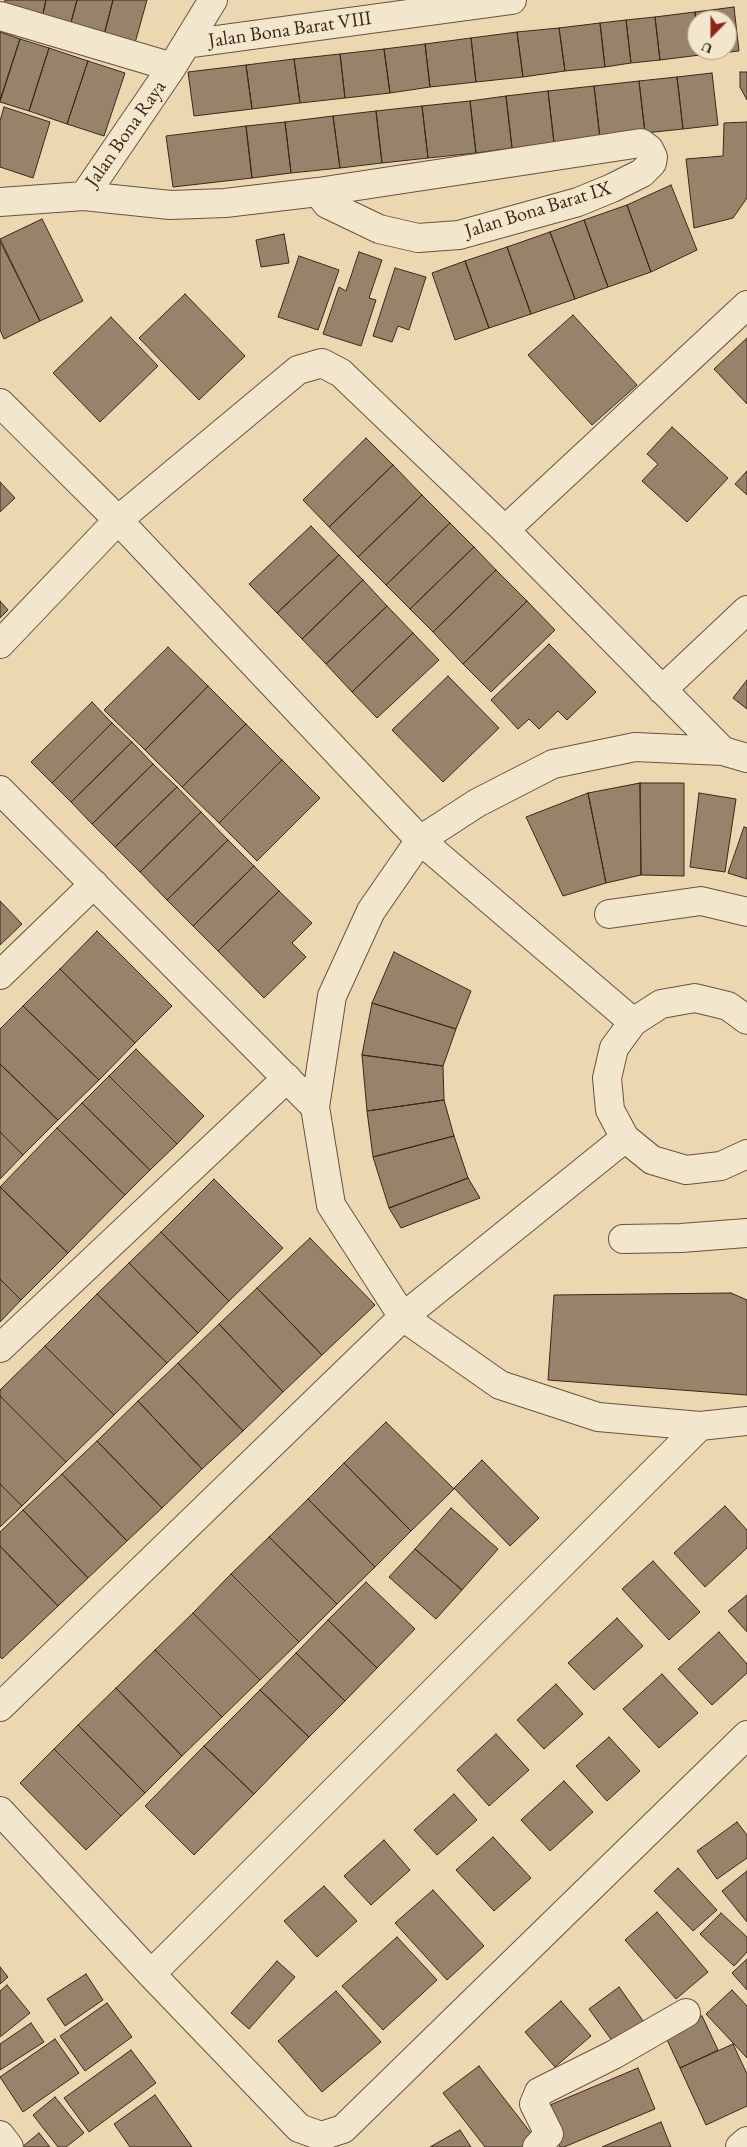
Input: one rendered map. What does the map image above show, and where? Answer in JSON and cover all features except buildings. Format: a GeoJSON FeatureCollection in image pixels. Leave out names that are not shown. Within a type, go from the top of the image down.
{"type":"FeatureCollection","features":[{"type":"Feature","properties":{"kind":"street","name":"Jalan Bona Raya"},"geometry":{"type":"LineString","coordinates":[[0,202],[84,196],[172,67],[213,0]]}},
{"type":"Feature","properties":{"kind":"street","name":"Jalan Bona Barat VIII"},"geometry":{"type":"LineString","coordinates":[[186,44],[512,0]]}},
{"type":"Feature","properties":{"kind":"street"},"geometry":{"type":"LineString","coordinates":[[0,16],[172,67]]}},
{"type":"Feature","properties":{"kind":"street","name":"Jalan Bona Barat IX"},"geometry":{"type":"LineString","coordinates":[[84,196],[170,205],[225,203],[318,192],[641,143],[650,149],[653,157],[652,163],[642,173],[578,202],[459,235],[418,238],[379,229],[327,204],[318,192]]}},
{"type":"Feature","properties":{"kind":"street"},"geometry":{"type":"LineString","coordinates":[[505,530],[747,305]]}},
{"type":"Feature","properties":{"kind":"street"},"geometry":{"type":"LineString","coordinates":[[0,644],[118,520],[298,370],[322,363],[341,373],[505,530],[662,690],[735,754]]}},
{"type":"Feature","properties":{"kind":"street"},"geometry":{"type":"LineString","coordinates":[[0,403],[118,520],[420,840],[633,1022]]}},
{"type":"Feature","properties":{"kind":"street"},"geometry":{"type":"LineString","coordinates":[[662,690],[747,610]]}},
{"type":"Feature","properties":{"kind":"street"},"geometry":{"type":"LineString","coordinates":[[735,754],[635,747],[553,764],[477,803],[420,840],[371,911],[332,996],[314,1106],[331,1205],[403,1317],[500,1385],[598,1417],[700,1426],[747,1420]]}},
{"type":"Feature","properties":{"kind":"street"},"geometry":{"type":"LineString","coordinates":[[0,790],[314,1106]]}},
{"type":"Feature","properties":{"kind":"street"},"geometry":{"type":"LineString","coordinates":[[0,975],[94,884]]}},
{"type":"Feature","properties":{"kind":"street"},"geometry":{"type":"LineString","coordinates":[[609,914],[701,902],[747,912]]}},
{"type":"Feature","properties":{"kind":"street"},"geometry":{"type":"LineString","coordinates":[[747,1020],[728,1006],[695,998],[662,1004],[633,1022],[614,1048],[607,1078],[610,1110],[625,1138],[652,1160],[686,1170],[721,1166],[747,1154]]}},
{"type":"Feature","properties":{"kind":"street"},"geometry":{"type":"LineString","coordinates":[[0,1348],[287,1078]]}},
{"type":"Feature","properties":{"kind":"street"},"geometry":{"type":"LineString","coordinates":[[0,1707],[403,1317],[625,1138]]}},
{"type":"Feature","properties":{"kind":"street"},"geometry":{"type":"LineString","coordinates":[[623,1239],[681,1238],[746,1230]]}},
{"type":"Feature","properties":{"kind":"street"},"geometry":{"type":"LineString","coordinates":[[151,1974],[700,1426]]}},
{"type":"Feature","properties":{"kind":"street"},"geometry":{"type":"LineString","coordinates":[[0,1811],[151,1974],[299,2128],[321,2136],[343,2129],[747,1735]]}},
{"type":"Feature","properties":{"kind":"street"},"geometry":{"type":"LineString","coordinates":[[537,2147],[549,2134],[534,2104],[539,2092],[613,2055],[686,2013]]}},
{"type":"Feature","properties":{"kind":"street"},"geometry":{"type":"LineString","coordinates":[[0,2135],[9,2147]]}},
{"type":"Feature","properties":{"kind":"street"},"geometry":{"type":"LineString","coordinates":[[740,2147],[747,2141]]}}]}
